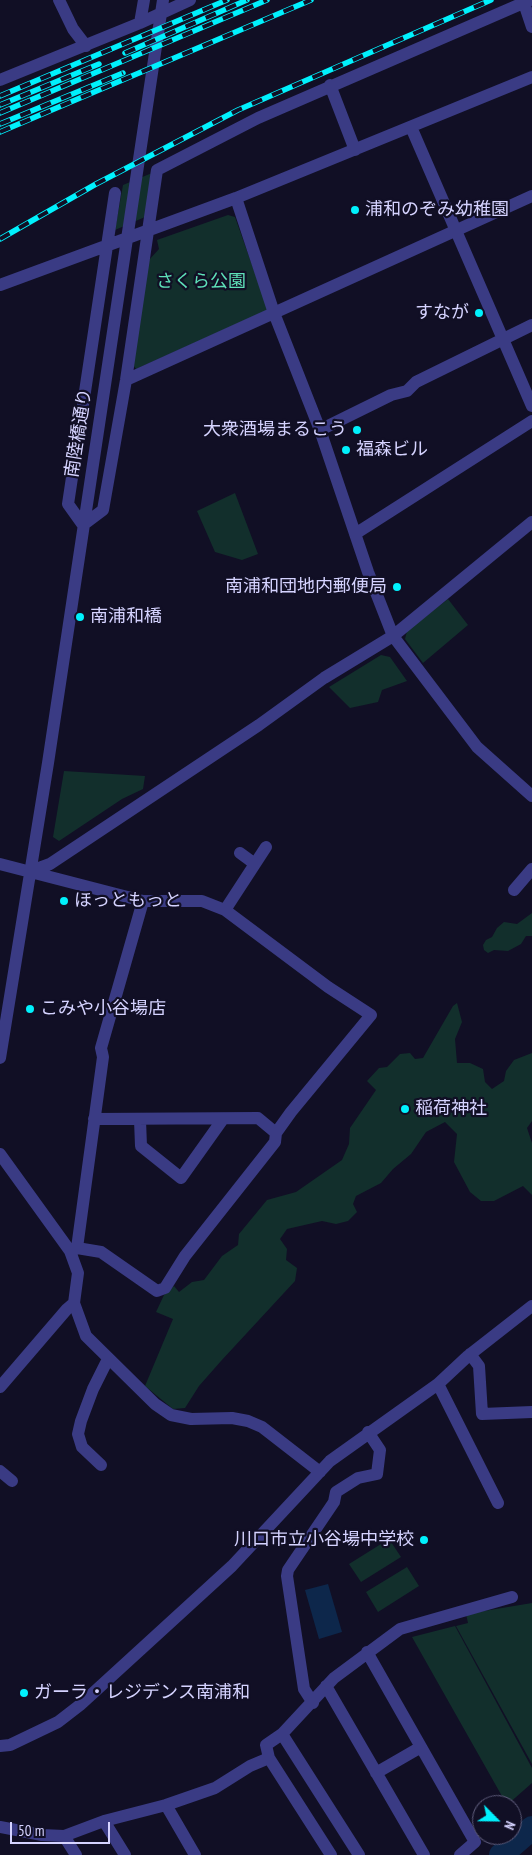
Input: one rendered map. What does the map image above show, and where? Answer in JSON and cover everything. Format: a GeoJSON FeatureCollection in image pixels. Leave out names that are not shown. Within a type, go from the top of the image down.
{"type":"FeatureCollection","features":[{"type":"Feature","properties":{"kind":"street"},"geometry":{"type":"LineString","coordinates":[[58,0],[73,29],[86,46]]}},
{"type":"Feature","properties":{"kind":"street"},"geometry":{"type":"LineString","coordinates":[[140,23],[144,0]]}},
{"type":"Feature","properties":{"kind":"street","name":"南陸橋通り"},"geometry":{"type":"LineString","coordinates":[[1,1050],[31,871],[163,0]]}},
{"type":"Feature","properties":{"kind":"street"},"geometry":{"type":"LineString","coordinates":[[0,80],[86,46],[186,1]]}},
{"type":"Feature","properties":{"kind":"street"},"geometry":{"type":"LineString","coordinates":[[115,193],[68,504],[83,525],[104,510],[126,380],[157,170],[258,118],[330,85],[527,1],[532,27]]}},
{"type":"Feature","properties":{"kind":"street"},"geometry":{"type":"LineString","coordinates":[[0,285],[236,198],[532,77]]}},
{"type":"Feature","properties":{"kind":"street"},"geometry":{"type":"LineString","coordinates":[[330,85],[355,150]]}},
{"type":"Feature","properties":{"kind":"street"},"geometry":{"type":"LineString","coordinates":[[411,127],[532,406]]}},
{"type":"Feature","properties":{"kind":"street"},"geometry":{"type":"LineString","coordinates":[[126,380],[532,196]]}},
{"type":"Feature","properties":{"kind":"street"},"geometry":{"type":"LineString","coordinates":[[236,198],[274,313],[320,430],[355,534],[393,636],[477,747],[532,796]]}},
{"type":"Feature","properties":{"kind":"street"},"geometry":{"type":"LineString","coordinates":[[320,430],[391,394],[407,391],[416,382],[532,325]]}},
{"type":"Feature","properties":{"kind":"street"},"geometry":{"type":"LineString","coordinates":[[355,534],[532,421]]}},
{"type":"Feature","properties":{"kind":"street"},"geometry":{"type":"LineString","coordinates":[[31,871],[50,864],[259,725],[324,678],[393,636],[532,522]]}},
{"type":"Feature","properties":{"kind":"street"},"geometry":{"type":"LineString","coordinates":[[226,910],[266,847]]}},
{"type":"Feature","properties":{"kind":"street"},"geometry":{"type":"LineString","coordinates":[[240,853],[255,864]]}},
{"type":"Feature","properties":{"kind":"street"},"geometry":{"type":"LineString","coordinates":[[0,864],[143,901],[202,901],[226,910],[328,987],[371,1015],[276,1133],[275,1142],[185,1256],[165,1288],[158,1291],[101,1252],[73,1250],[0,1154]]}},
{"type":"Feature","properties":{"kind":"street"},"geometry":{"type":"LineString","coordinates":[[514,890],[532,869]]}},
{"type":"Feature","properties":{"kind":"street"},"geometry":{"type":"LineString","coordinates":[[143,901],[101,1048],[103,1057],[73,1250],[78,1273],[74,1303],[86,1336],[155,1404],[171,1415],[191,1419],[232,1418],[248,1421],[262,1427],[320,1472]]}},
{"type":"Feature","properties":{"kind":"street"},"geometry":{"type":"LineString","coordinates":[[94,1119],[258,1118],[276,1133]]}},
{"type":"Feature","properties":{"kind":"street"},"geometry":{"type":"LineString","coordinates":[[140,1120],[141,1146],[181,1178],[223,1119]]}},
{"type":"Feature","properties":{"kind":"street"},"geometry":{"type":"LineString","coordinates":[[0,1387],[67,1308],[74,1303]]}},
{"type":"Feature","properties":{"kind":"street"},"geometry":{"type":"LineString","coordinates":[[0,1746],[10,1745],[58,1722],[80,1705],[232,1566],[330,1461],[368,1432],[438,1384],[470,1354],[526,1317],[532,1306]]}},
{"type":"Feature","properties":{"kind":"street"},"geometry":{"type":"LineString","coordinates":[[470,1354],[479,1366],[482,1414],[532,1412]]}},
{"type":"Feature","properties":{"kind":"street"},"geometry":{"type":"LineString","coordinates":[[101,1465],[82,1447],[78,1434],[90,1397],[108,1358]]}},
{"type":"Feature","properties":{"kind":"street"},"geometry":{"type":"LineString","coordinates":[[438,1384],[498,1503]]}},
{"type":"Feature","properties":{"kind":"street"},"geometry":{"type":"LineString","coordinates":[[313,1703],[304,1689],[287,1576],[288,1570],[334,1502],[336,1492],[358,1478],[376,1474],[380,1450],[368,1432]]}},
{"type":"Feature","properties":{"kind":"street"},"geometry":{"type":"LineString","coordinates":[[331,1855],[269,1758],[266,1745],[282,1734],[313,1703],[334,1678],[400,1629],[512,1597]]}},
{"type":"Feature","properties":{"kind":"street"},"geometry":{"type":"LineString","coordinates":[[367,1652],[475,1842],[460,1855]]}},
{"type":"Feature","properties":{"kind":"street"},"geometry":{"type":"LineString","coordinates":[[326,1686],[424,1855]]}},
{"type":"Feature","properties":{"kind":"street"},"geometry":{"type":"LineString","coordinates":[[282,1734],[360,1855]]}},
{"type":"Feature","properties":{"kind":"street"},"geometry":{"type":"LineString","coordinates":[[376,1773],[421,1747]]}},
{"type":"Feature","properties":{"kind":"street"},"geometry":{"type":"LineString","coordinates":[[0,1827],[64,1836],[104,1821],[166,1805],[215,1788],[250,1766],[269,1758]]}},
{"type":"Feature","properties":{"kind":"street"},"geometry":{"type":"LineString","coordinates":[[166,1805],[195,1855]]}},
{"type":"Feature","properties":{"kind":"street"},"geometry":{"type":"LineString","coordinates":[[104,1821],[125,1855]]}},
{"type":"Feature","properties":{"kind":"street"},"geometry":{"type":"LineString","coordinates":[[64,1836],[76,1855]]}},
{"type":"Feature","properties":{"kind":"green space"},"geometry":{"type":"Polygon","coordinates":[[[152,173],[145,217],[115,230],[123,185],[152,173]]]}},
{"type":"Feature","properties":{"kind":"green space","name":"さくら公園"},"geometry":{"type":"Polygon","coordinates":[[[228,215],[235,217],[268,310],[136,369],[133,365],[148,261],[159,249],[157,240],[228,215]]]}},
{"type":"Feature","properties":{"kind":"green space"},"geometry":{"type":"Polygon","coordinates":[[[235,493],[258,554],[242,560],[215,552],[197,511],[235,493]]]}},
{"type":"Feature","properties":{"kind":"green space"},"geometry":{"type":"Polygon","coordinates":[[[448,599],[468,625],[423,663],[405,639],[407,631],[448,599]]]}},
{"type":"Feature","properties":{"kind":"green space"},"geometry":{"type":"Polygon","coordinates":[[[381,655],[390,657],[407,681],[382,690],[378,702],[350,708],[329,687],[381,655]]]}},
{"type":"Feature","properties":{"kind":"green space"},"geometry":{"type":"Polygon","coordinates":[[[64,771],[145,776],[143,789],[122,799],[59,841],[53,837],[64,771]]]}},
{"type":"Feature","properties":{"kind":"green space"},"geometry":{"type":"Polygon","coordinates":[[[532,913],[532,936],[526,936],[521,944],[508,951],[494,950],[488,953],[484,950],[483,945],[486,940],[492,937],[497,928],[504,922],[517,924],[532,913]]]}},
{"type":"Feature","properties":{"kind":"green space"},"geometry":{"type":"Polygon","coordinates":[[[457,1003],[462,1022],[455,1039],[457,1063],[470,1063],[483,1069],[485,1082],[492,1089],[504,1081],[506,1071],[514,1060],[532,1053],[532,1121],[527,1128],[532,1143],[532,1195],[523,1186],[494,1201],[481,1201],[470,1192],[454,1162],[457,1134],[445,1122],[426,1132],[411,1154],[393,1169],[381,1183],[356,1196],[353,1204],[357,1212],[348,1221],[336,1224],[322,1221],[287,1229],[280,1239],[287,1249],[286,1260],[297,1268],[295,1281],[199,1386],[185,1408],[173,1409],[145,1386],[173,1319],[156,1312],[164,1295],[174,1286],[179,1292],[192,1282],[204,1280],[222,1256],[238,1245],[239,1234],[267,1200],[296,1192],[342,1160],[349,1144],[350,1128],[376,1090],[367,1081],[379,1068],[387,1067],[400,1054],[410,1053],[415,1059],[423,1058],[453,1006],[457,1003]]]}},
{"type":"Feature","properties":{"kind":"green space"},"geometry":{"type":"Polygon","coordinates":[[[389,1539],[401,1557],[361,1582],[349,1564],[389,1539]]]}},
{"type":"Feature","properties":{"kind":"green space"},"geometry":{"type":"Polygon","coordinates":[[[407,1567],[419,1586],[378,1612],[366,1592],[407,1567]]]}},
{"type":"Feature","properties":{"kind":"green space"},"geometry":{"type":"Polygon","coordinates":[[[532,1603],[532,1764],[456,1626],[468,1623],[466,1614],[532,1603]]]}},
{"type":"Feature","properties":{"kind":"green space"},"geometry":{"type":"Polygon","coordinates":[[[455,1626],[532,1768],[532,1783],[518,1795],[501,1795],[412,1637],[455,1626]]]}},
{"type":"Feature","properties":{"kind":"water"},"geometry":{"type":"Polygon","coordinates":[[[328,1584],[342,1632],[319,1639],[305,1590],[328,1584]]]}},
{"type":"Feature","properties":{"kind":"waterway"},"geometry":{"type":"LineString","coordinates":[[501,1855],[532,1828]]}},
{"type":"Feature","properties":{"kind":"railway"},"geometry":{"type":"LineString","coordinates":[[0,96],[227,0]]}},
{"type":"Feature","properties":{"kind":"railway"},"geometry":{"type":"LineString","coordinates":[[125,53],[247,0]]}},
{"type":"Feature","properties":{"kind":"railway"},"geometry":{"type":"LineString","coordinates":[[0,113],[267,0]]}},
{"type":"Feature","properties":{"kind":"railway"},"geometry":{"type":"LineString","coordinates":[[0,132],[311,0]]}},
{"type":"Feature","properties":{"kind":"railway"},"geometry":{"type":"LineString","coordinates":[[0,239],[96,184],[238,110],[491,0]]}},
{"type":"Feature","properties":{"kind":"railway"},"geometry":{"type":"LineString","coordinates":[[0,105],[99,64]]}},
{"type":"Feature","properties":{"kind":"railway"},"geometry":{"type":"LineString","coordinates":[[0,124],[123,73]]}},
{"type":"Feature","properties":{"kind":"place","name":"浦和のぞみ幼稚園"},"geometry":{"type":"Point","coordinates":[355,210]}},
{"type":"Feature","properties":{"kind":"place","name":"すなが"},"geometry":{"type":"Point","coordinates":[479,313]}},
{"type":"Feature","properties":{"kind":"place","name":"大衆酒場まるこう"},"geometry":{"type":"Point","coordinates":[357,430]}},
{"type":"Feature","properties":{"kind":"place","name":"福森ビル"},"geometry":{"type":"Point","coordinates":[346,450]}},
{"type":"Feature","properties":{"kind":"place","name":"南浦和団地内郵便局"},"geometry":{"type":"Point","coordinates":[397,587]}},
{"type":"Feature","properties":{"kind":"place","name":"南浦和橋"},"geometry":{"type":"Point","coordinates":[80,617]}},
{"type":"Feature","properties":{"kind":"place","name":"ほっともっと"},"geometry":{"type":"Point","coordinates":[64,901]}},
{"type":"Feature","properties":{"kind":"place","name":"こみや小谷場店"},"geometry":{"type":"Point","coordinates":[30,1009]}},
{"type":"Feature","properties":{"kind":"place","name":"稲荷神社"},"geometry":{"type":"Point","coordinates":[405,1109]}},
{"type":"Feature","properties":{"kind":"place","name":"川口市立小谷場中学校"},"geometry":{"type":"Point","coordinates":[424,1540]}},
{"type":"Feature","properties":{"kind":"place","name":"ガーラ・レジデンス南浦和"},"geometry":{"type":"Point","coordinates":[24,1693]}}]}
